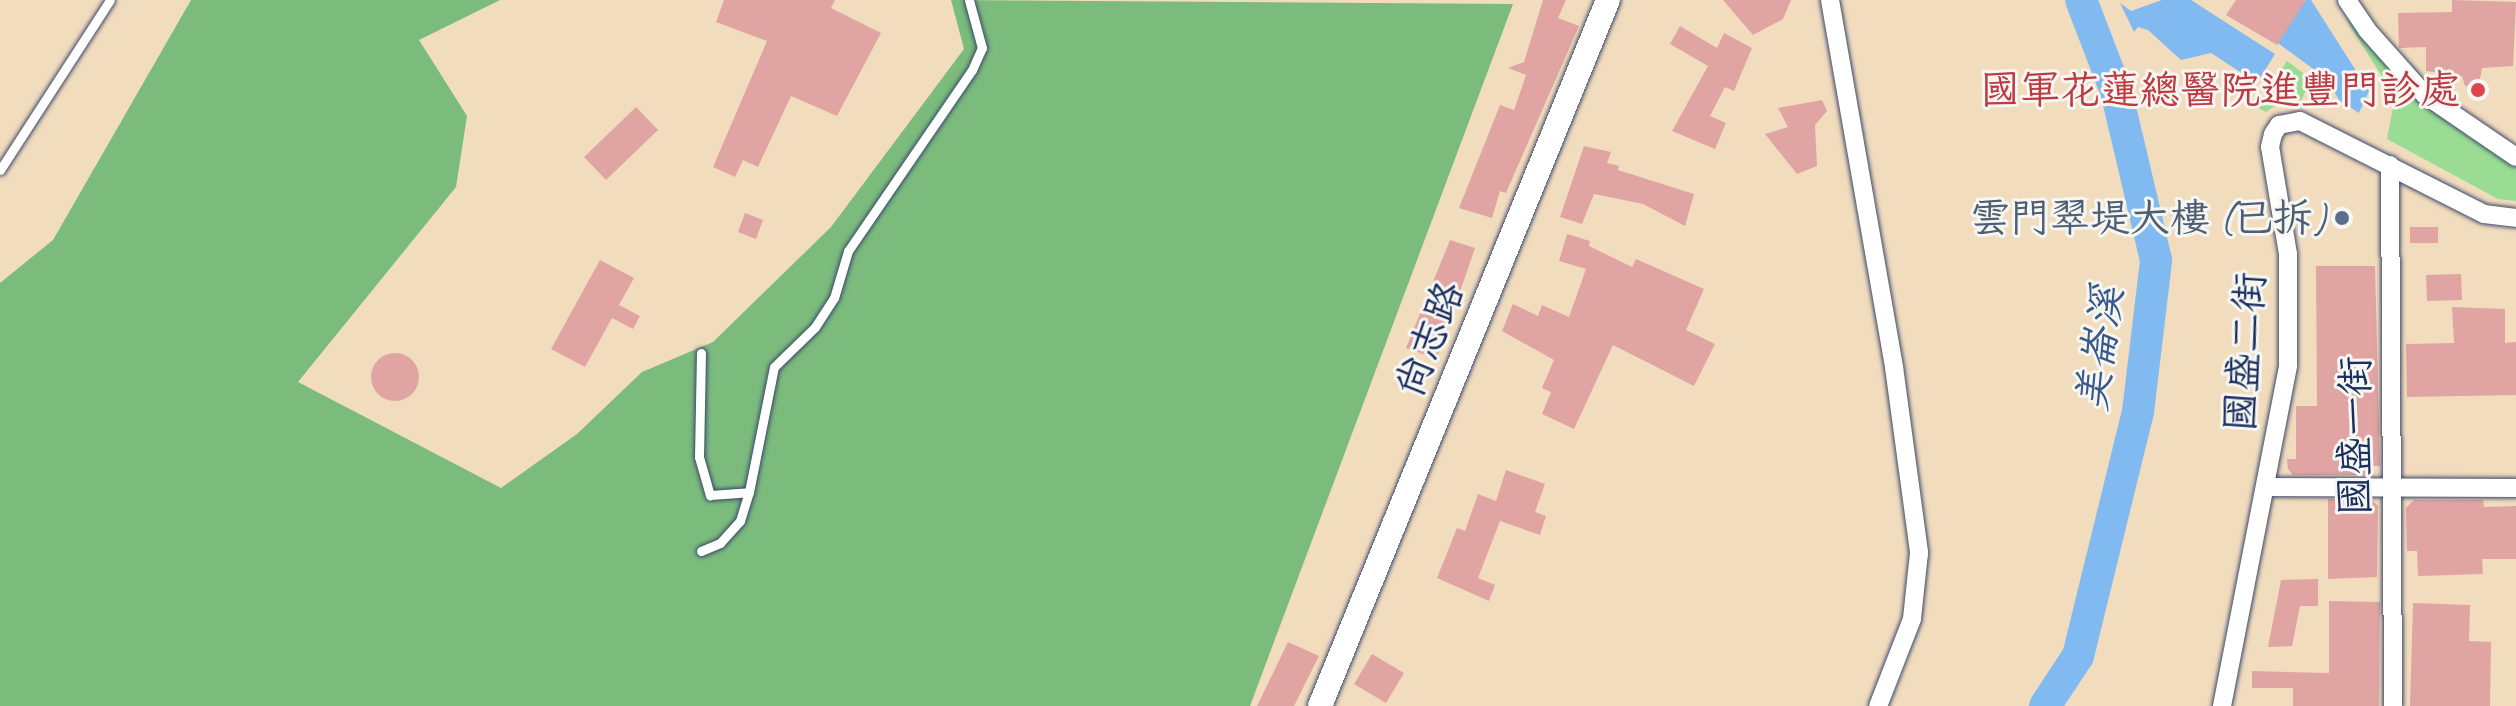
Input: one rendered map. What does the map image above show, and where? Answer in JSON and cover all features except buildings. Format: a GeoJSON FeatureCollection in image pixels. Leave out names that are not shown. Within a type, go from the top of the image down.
{"type":"FeatureCollection","features":[{"type":"Feature","properties":{"kind":"street","name":"尚志路"},"geometry":{"type":"LineString","coordinates":[[1320,706],[1608,0]]}},
{"type":"Feature","properties":{"kind":"street"},"geometry":{"type":"LineString","coordinates":[[1830,0],[1894,367],[1919,553],[1912,619],[1878,706]]}},
{"type":"Feature","properties":{"kind":"street"},"geometry":{"type":"LineString","coordinates":[[2347,0],[2367,30],[2425,95],[2516,157]]}},
{"type":"Feature","properties":{"kind":"street","name":"國盛二街"},"geometry":{"type":"LineString","coordinates":[[2222,705],[2284,401],[2290,311],[2273,134],[2279,125],[2300,121],[2390,165]]}},
{"type":"Feature","properties":{"kind":"street"},"geometry":{"type":"LineString","coordinates":[[2390,165],[2484,214],[2516,218]]}},
{"type":"Feature","properties":{"kind":"street","name":"國盛一街"},"geometry":{"type":"LineString","coordinates":[[2390,165],[2393,706]]}},
{"type":"Feature","properties":{"kind":"street"},"geometry":{"type":"LineString","coordinates":[[2268,487],[2516,488]]}},
{"type":"Feature","properties":{"kind":"lane"},"geometry":{"type":"LineString","coordinates":[[0,170],[110,0]]}},
{"type":"Feature","properties":{"kind":"lane"},"geometry":{"type":"LineString","coordinates":[[701,551],[720,543],[740,521],[749,492],[774,367],[815,327],[834,298],[848,251],[972,70],[982,48],[969,0]]}},
{"type":"Feature","properties":{"kind":"lane"},"geometry":{"type":"LineString","coordinates":[[701,353],[699,457],[710,495],[749,492]]}},
{"type":"Feature","properties":{"kind":"green space"},"geometry":{"type":"Polygon","coordinates":[[[191,0],[500,0],[419,40],[467,116],[456,187],[298,382],[501,488],[577,434],[642,372],[713,342],[831,227],[964,49],[951,0],[1513,4],[1250,706],[0,706],[0,283],[53,240],[191,0]]]}},
{"type":"Feature","properties":{"kind":"green space"},"geometry":{"type":"Polygon","coordinates":[[[2345,18],[2397,75],[2466,135],[2516,166],[2516,201],[2498,199],[2387,139],[2395,97],[2345,18]]]}},
{"type":"Feature","properties":{"kind":"green space"},"geometry":{"type":"Polygon","coordinates":[[[2287,61],[2311,79],[2300,103],[2284,100],[2266,112],[2257,107],[2287,61]]]}},
{"type":"Feature","properties":{"kind":"water"},"geometry":{"type":"Polygon","coordinates":[[[2162,0],[2191,0],[2275,54],[2257,83],[2211,53],[2181,60],[2148,30],[2138,27],[2134,32],[2120,3],[2131,11],[2162,0]]]}},
{"type":"Feature","properties":{"kind":"water"},"geometry":{"type":"Polygon","coordinates":[[[2280,0],[2311,0],[2369,91],[2359,113],[2339,100],[2327,79],[2260,30],[2280,0]]]}},
{"type":"Feature","properties":{"kind":"waterway","name":"美崙溪"},"geometry":{"type":"LineString","coordinates":[[2045,706],[2078,656],[2138,412],[2156,260],[2116,91],[2081,0]]}},
{"type":"Feature","properties":{"kind":"waterway"},"geometry":{"type":"LineString","coordinates":[[2049,701],[2054,706]]}},
{"type":"Feature","properties":{"kind":"place","name":"國軍花蓮總醫院進豐門診處"},"geometry":{"type":"Point","coordinates":[2478,90]}},
{"type":"Feature","properties":{"kind":"place","name":"雲門翠堤大樓 (已拆)"},"geometry":{"type":"Point","coordinates":[2342,218]}}]}
